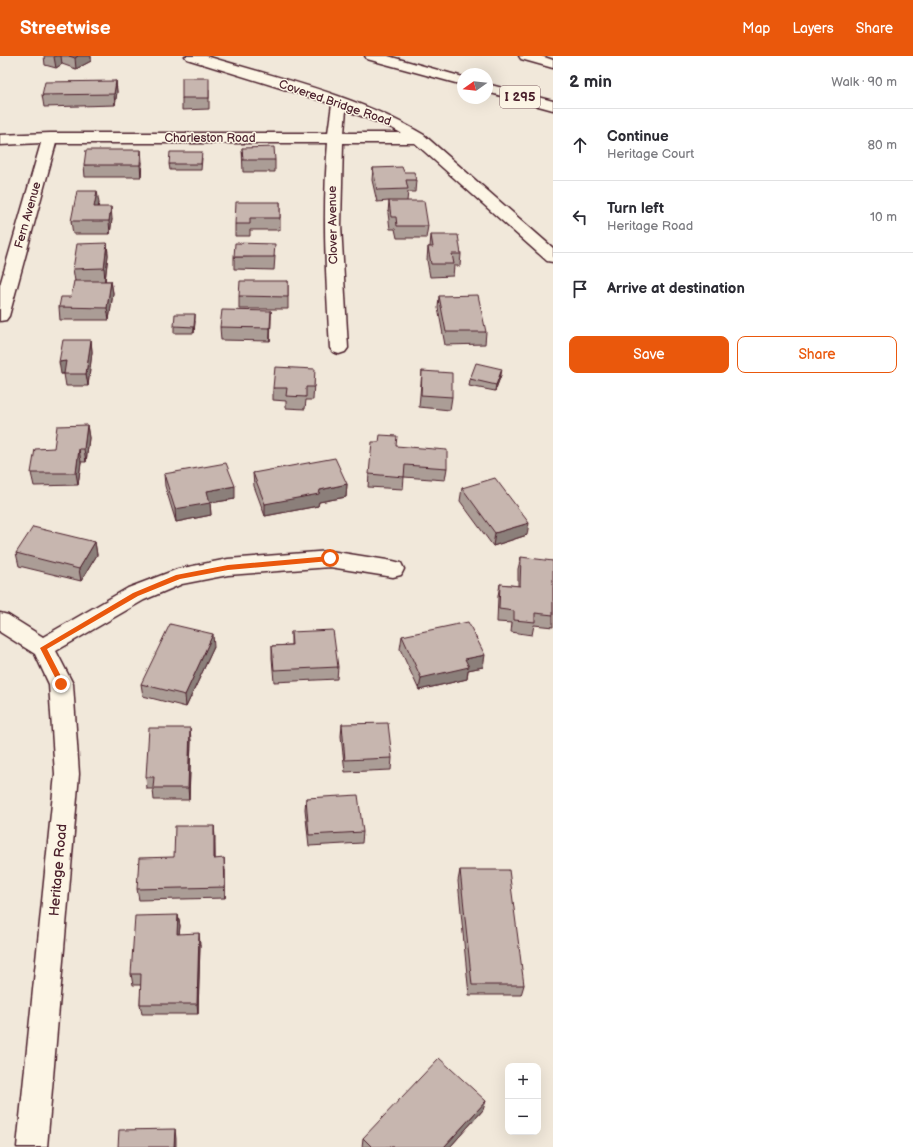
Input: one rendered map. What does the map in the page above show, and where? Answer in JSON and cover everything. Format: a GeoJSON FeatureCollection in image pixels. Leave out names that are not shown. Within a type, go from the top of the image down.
{"type":"FeatureCollection","features":[{"type":"Feature","properties":{"kind":"main road","name":"Covered Bridge Road"},"geometry":{"type":"LineString","coordinates":[[192,56],[340,102],[397,125],[419,138],[553,257]]}},
{"type":"Feature","properties":{"kind":"main road"},"geometry":{"type":"LineString","coordinates":[[372,56],[457,79]]}},
{"type":"Feature","properties":{"kind":"main road"},"geometry":{"type":"LineString","coordinates":[[526,56],[553,64]]}},
{"type":"Feature","properties":{"kind":"main road","name":"I 295"},"geometry":{"type":"LineString","coordinates":[[493,90],[553,106]]}},
{"type":"Feature","properties":{"kind":"main road","name":"Clover Avenue"},"geometry":{"type":"LineString","coordinates":[[339,348],[331,213],[334,137],[340,102]]}},
{"type":"Feature","properties":{"kind":"main road","name":"Charleston Road"},"geometry":{"type":"LineString","coordinates":[[0,140],[50,138],[419,138]]}},
{"type":"Feature","properties":{"kind":"main road","name":"Fern Avenue"},"geometry":{"type":"LineString","coordinates":[[0,316],[50,138]]}},
{"type":"Feature","properties":{"kind":"main road"},"geometry":{"type":"LineString","coordinates":[[0,621],[43,648],[136,594],[178,577],[228,567],[330,558],[392,569]]}},
{"type":"Feature","properties":{"kind":"main road","name":"Heritage Road"},"geometry":{"type":"LineString","coordinates":[[32,1147],[66,774],[61,684],[43,648]]}},
{"type":"Feature","properties":{"kind":"building"},"geometry":{"type":"Polygon","coordinates":[[[182,78],[209,78],[209,98],[182,98],[182,78]]]}},
{"type":"Feature","properties":{"kind":"building"},"geometry":{"type":"Polygon","coordinates":[[[116,81],[114,94],[42,95],[45,82],[116,81]]]}},
{"type":"Feature","properties":{"kind":"building"},"geometry":{"type":"Polygon","coordinates":[[[274,147],[275,160],[243,160],[242,148],[274,147]]]}},
{"type":"Feature","properties":{"kind":"building"},"geometry":{"type":"Polygon","coordinates":[[[86,150],[141,150],[140,165],[84,165],[86,150]]]}},
{"type":"Feature","properties":{"kind":"building"},"geometry":{"type":"Polygon","coordinates":[[[170,152],[202,152],[201,164],[169,164],[170,152]]]}},
{"type":"Feature","properties":{"kind":"building"},"geometry":{"type":"Polygon","coordinates":[[[402,167],[404,172],[414,172],[416,180],[406,180],[408,189],[377,190],[373,168],[402,167]]]}},
{"type":"Feature","properties":{"kind":"building"},"geometry":{"type":"Polygon","coordinates":[[[77,191],[97,191],[94,207],[111,207],[109,221],[71,221],[77,191]]]}},
{"type":"Feature","properties":{"kind":"building"},"geometry":{"type":"Polygon","coordinates":[[[389,201],[424,201],[428,226],[397,226],[396,217],[391,217],[389,201]]]}},
{"type":"Feature","properties":{"kind":"building"},"geometry":{"type":"Polygon","coordinates":[[[236,202],[280,202],[280,218],[250,218],[250,224],[235,224],[236,202]]]}},
{"type":"Feature","properties":{"kind":"building"},"geometry":{"type":"Polygon","coordinates":[[[431,235],[458,235],[461,254],[452,254],[454,264],[431,264],[428,247],[433,247],[431,235]]]}},
{"type":"Feature","properties":{"kind":"building"},"geometry":{"type":"Polygon","coordinates":[[[107,243],[104,268],[73,269],[77,244],[107,243]]]}},
{"type":"Feature","properties":{"kind":"building"},"geometry":{"type":"Polygon","coordinates":[[[235,243],[275,244],[274,257],[234,257],[235,243]]]}},
{"type":"Feature","properties":{"kind":"building"},"geometry":{"type":"Polygon","coordinates":[[[74,281],[111,281],[107,308],[59,307],[61,297],[71,297],[74,281]]]}},
{"type":"Feature","properties":{"kind":"building"},"geometry":{"type":"Polygon","coordinates":[[[240,281],[288,281],[288,297],[239,296],[240,281]]]}},
{"type":"Feature","properties":{"kind":"building"},"geometry":{"type":"Polygon","coordinates":[[[478,295],[486,332],[446,332],[439,296],[478,295]]]}},
{"type":"Feature","properties":{"kind":"building"},"geometry":{"type":"Polygon","coordinates":[[[222,310],[271,311],[270,328],[220,327],[222,310]]]}},
{"type":"Feature","properties":{"kind":"building"},"geometry":{"type":"Polygon","coordinates":[[[175,314],[195,314],[194,327],[174,326],[175,314]]]}},
{"type":"Feature","properties":{"kind":"building"},"geometry":{"type":"Polygon","coordinates":[[[63,340],[91,340],[86,374],[64,374],[66,361],[59,362],[63,340]]]}},
{"type":"Feature","properties":{"kind":"building"},"geometry":{"type":"Polygon","coordinates":[[[476,363],[502,369],[496,385],[470,379],[476,363]]]}},
{"type":"Feature","properties":{"kind":"building"},"geometry":{"type":"Polygon","coordinates":[[[275,367],[315,369],[314,387],[306,387],[306,397],[286,396],[287,388],[273,388],[275,367]]]}},
{"type":"Feature","properties":{"kind":"building"},"geometry":{"type":"Polygon","coordinates":[[[422,371],[452,373],[452,397],[421,395],[422,371]]]}},
{"type":"Feature","properties":{"kind":"building"},"geometry":{"type":"Polygon","coordinates":[[[87,425],[84,449],[79,449],[76,473],[31,473],[35,449],[54,448],[57,426],[87,425]]]}},
{"type":"Feature","properties":{"kind":"building"},"geometry":{"type":"Polygon","coordinates":[[[380,435],[397,436],[396,446],[447,450],[447,468],[405,465],[404,477],[369,474],[372,442],[379,442],[380,435]]]}},
{"type":"Feature","properties":{"kind":"building"},"geometry":{"type":"Polygon","coordinates":[[[335,458],[347,484],[320,490],[319,494],[265,504],[253,473],[335,458]]]}},
{"type":"Feature","properties":{"kind":"building"},"geometry":{"type":"Polygon","coordinates":[[[226,463],[235,486],[207,491],[210,503],[175,509],[164,474],[226,463]]]}},
{"type":"Feature","properties":{"kind":"building"},"geometry":{"type":"Polygon","coordinates":[[[495,478],[529,523],[495,533],[462,488],[495,478]]]}},
{"type":"Feature","properties":{"kind":"building"},"geometry":{"type":"Polygon","coordinates":[[[33,527],[95,542],[79,569],[16,553],[33,527]]]}},
{"type":"Feature","properties":{"kind":"building"},"geometry":{"type":"Polygon","coordinates":[[[521,557],[553,561],[553,615],[535,613],[535,622],[514,620],[514,611],[499,609],[500,584],[520,586],[521,557]]]}},
{"type":"Feature","properties":{"kind":"building"},"geometry":{"type":"Polygon","coordinates":[[[468,622],[485,655],[465,659],[469,667],[421,678],[402,636],[468,622]]]}},
{"type":"Feature","properties":{"kind":"building"},"geometry":{"type":"Polygon","coordinates":[[[170,624],[213,634],[185,695],[141,684],[170,624]]]}},
{"type":"Feature","properties":{"kind":"building"},"geometry":{"type":"Polygon","coordinates":[[[333,630],[338,667],[274,670],[272,646],[292,645],[291,632],[333,630]]]}},
{"type":"Feature","properties":{"kind":"building"},"geometry":{"type":"Polygon","coordinates":[[[388,723],[392,758],[345,760],[342,724],[388,723]]]}},
{"type":"Feature","properties":{"kind":"building"},"geometry":{"type":"Polygon","coordinates":[[[149,728],[190,728],[188,788],[153,788],[154,777],[146,777],[149,728]]]}},
{"type":"Feature","properties":{"kind":"building"},"geometry":{"type":"Polygon","coordinates":[[[358,795],[363,832],[309,835],[306,798],[358,795]]]}},
{"type":"Feature","properties":{"kind":"building"},"geometry":{"type":"Polygon","coordinates":[[[175,826],[214,826],[214,859],[224,858],[225,887],[137,889],[139,858],[174,857],[175,826]]]}},
{"type":"Feature","properties":{"kind":"building"},"geometry":{"type":"Polygon","coordinates":[[[460,870],[509,870],[524,985],[472,985],[460,870]]]}},
{"type":"Feature","properties":{"kind":"building"},"geometry":{"type":"Polygon","coordinates":[[[178,915],[177,934],[199,933],[197,1004],[140,1004],[141,974],[131,974],[135,916],[178,915]]]}},
{"type":"Feature","properties":{"kind":"building"},"geometry":{"type":"Polygon","coordinates":[[[439,1058],[486,1101],[444,1147],[372,1147],[363,1138],[439,1058]]]}},
{"type":"Feature","properties":{"kind":"building"},"geometry":{"type":"Polygon","coordinates":[[[175,1129],[174,1147],[118,1147],[119,1130],[175,1129]]]}},
{"type":"Feature","properties":{"kind":"route"},"geometry":{"type":"LineString","coordinates":[[61,684],[43,648],[136,594],[178,577],[228,567],[330,558]]}}]}
